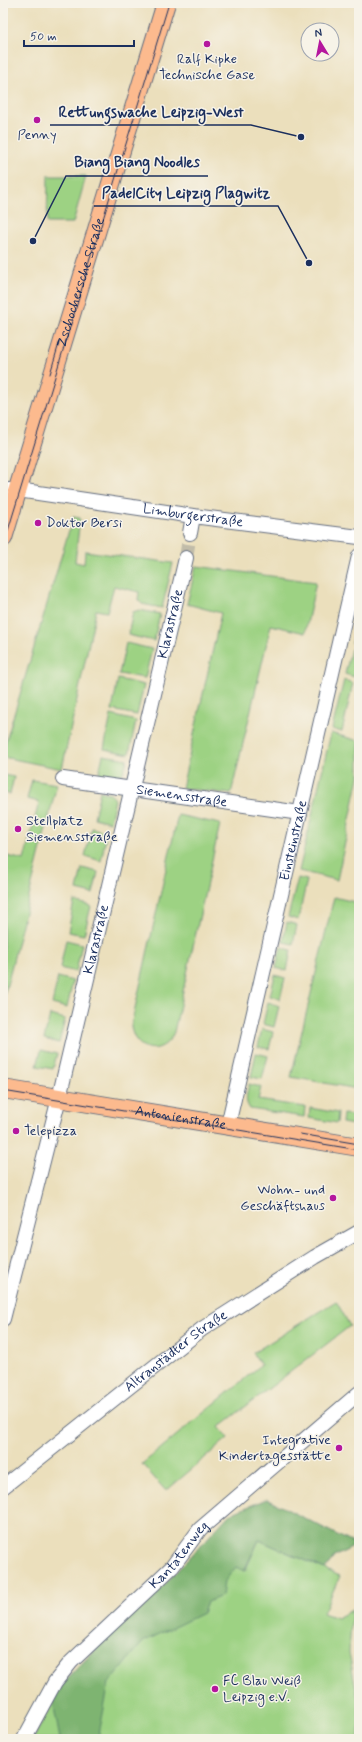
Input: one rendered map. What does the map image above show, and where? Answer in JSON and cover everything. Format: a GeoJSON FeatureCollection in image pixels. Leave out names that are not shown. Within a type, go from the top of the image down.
{"type":"FeatureCollection","features":[{"type":"Feature","properties":{"kind":"main road","name":"Zschochersche Straße"},"geometry":{"type":"LineString","coordinates":[[3,538],[10,490],[166,3]]}},
{"type":"Feature","properties":{"kind":"main road","name":"Antonienstraße"},"geometry":{"type":"LineString","coordinates":[[3,1088],[359,1147]]}},
{"type":"Feature","properties":{"kind":"street","name":"Limburgerstraße"},"geometry":{"type":"LineString","coordinates":[[10,490],[193,516],[359,537]]}},
{"type":"Feature","properties":{"kind":"street"},"geometry":{"type":"LineString","coordinates":[[190,533],[193,516]]}},
{"type":"Feature","properties":{"kind":"street","name":"Einsteinstraße"},"geometry":{"type":"LineString","coordinates":[[228,1126],[359,556]]}},
{"type":"Feature","properties":{"kind":"street","name":"Klarastraße"},"geometry":{"type":"LineString","coordinates":[[3,1319],[59,1098],[186,558]]}},
{"type":"Feature","properties":{"kind":"street","name":"Siemensstraße"},"geometry":{"type":"LineString","coordinates":[[63,779],[300,813]]}},
{"type":"Feature","properties":{"kind":"street","name":"Altranstädter Straße"},"geometry":{"type":"LineString","coordinates":[[3,1487],[202,1329],[315,1257],[359,1232]]}},
{"type":"Feature","properties":{"kind":"street","name":"Kantatenweg"},"geometry":{"type":"LineString","coordinates":[[24,1739],[55,1682],[71,1662],[172,1567],[200,1529],[359,1393]]}},
{"type":"Feature","properties":{"kind":"green space"},"geometry":{"type":"Polygon","coordinates":[[[48,176],[86,176],[73,223],[47,223],[48,176]]]}},
{"type":"Feature","properties":{"kind":"green space"},"geometry":{"type":"Polygon","coordinates":[[[73,517],[80,518],[75,562],[84,564],[85,551],[173,563],[162,608],[142,604],[138,600],[139,592],[114,586],[107,612],[96,610],[62,769],[3,757],[3,751],[73,517]]]}},
{"type":"Feature","properties":{"kind":"green space"},"geometry":{"type":"Polygon","coordinates":[[[196,566],[316,582],[305,633],[271,625],[231,794],[182,788],[221,613],[187,604],[196,566]]]}},
{"type":"Feature","properties":{"kind":"green space"},"geometry":{"type":"Polygon","coordinates":[[[139,610],[160,614],[154,641],[128,635],[133,612],[139,610]]]}},
{"type":"Feature","properties":{"kind":"green space"},"geometry":{"type":"Polygon","coordinates":[[[358,617],[359,618],[359,645],[352,643],[358,617]]]}},
{"type":"Feature","properties":{"kind":"green space"},"geometry":{"type":"Polygon","coordinates":[[[126,643],[152,649],[145,678],[119,674],[126,643]]]}},
{"type":"Feature","properties":{"kind":"green space"},"geometry":{"type":"Polygon","coordinates":[[[351,649],[359,651],[355,677],[345,674],[351,649]]]}},
{"type":"Feature","properties":{"kind":"green space"},"geometry":{"type":"Polygon","coordinates":[[[118,679],[144,685],[137,715],[112,710],[118,679]]]}},
{"type":"Feature","properties":{"kind":"green space"},"geometry":{"type":"Polygon","coordinates":[[[344,680],[353,683],[342,732],[332,729],[344,680]]]}},
{"type":"Feature","properties":{"kind":"green space"},"geometry":{"type":"Polygon","coordinates":[[[111,715],[136,721],[129,754],[104,749],[111,715]]]}},
{"type":"Feature","properties":{"kind":"green space"},"geometry":{"type":"Polygon","coordinates":[[[331,733],[359,741],[359,777],[337,880],[299,871],[331,733]]]}},
{"type":"Feature","properties":{"kind":"green space"},"geometry":{"type":"Polygon","coordinates":[[[103,755],[127,759],[123,772],[118,778],[111,779],[98,777],[103,755]]]}},
{"type":"Feature","properties":{"kind":"green space"},"geometry":{"type":"Polygon","coordinates":[[[3,775],[14,777],[10,794],[3,793],[3,775]]]}},
{"type":"Feature","properties":{"kind":"green space"},"geometry":{"type":"Polygon","coordinates":[[[32,780],[57,784],[3,996],[3,855],[24,860],[39,802],[27,799],[32,780]]]}},
{"type":"Feature","properties":{"kind":"green space"},"geometry":{"type":"Polygon","coordinates":[[[100,791],[111,795],[115,800],[110,822],[94,818],[100,791]]]}},
{"type":"Feature","properties":{"kind":"green space"},"geometry":{"type":"Polygon","coordinates":[[[178,815],[220,824],[174,1032],[169,1040],[163,1045],[157,1048],[150,1048],[143,1046],[138,1042],[133,1035],[131,1026],[178,815]]]}},
{"type":"Feature","properties":{"kind":"green space"},"geometry":{"type":"Polygon","coordinates":[[[92,828],[107,832],[101,861],[85,856],[92,828]]]}},
{"type":"Feature","properties":{"kind":"green space"},"geometry":{"type":"Polygon","coordinates":[[[82,868],[98,872],[93,894],[77,890],[82,868]]]}},
{"type":"Feature","properties":{"kind":"green space"},"geometry":{"type":"Polygon","coordinates":[[[298,878],[307,880],[298,920],[288,917],[298,878]]]}},
{"type":"Feature","properties":{"kind":"green space"},"geometry":{"type":"Polygon","coordinates":[[[334,897],[359,903],[358,1089],[291,1077],[334,897]]]}},
{"type":"Feature","properties":{"kind":"green space"},"geometry":{"type":"Polygon","coordinates":[[[74,901],[91,906],[84,935],[68,932],[74,901]]]}},
{"type":"Feature","properties":{"kind":"green space"},"geometry":{"type":"Polygon","coordinates":[[[287,922],[297,925],[293,944],[283,942],[287,922]]]}},
{"type":"Feature","properties":{"kind":"green space"},"geometry":{"type":"Polygon","coordinates":[[[66,940],[82,944],[76,972],[60,968],[66,940]]]}},
{"type":"Feature","properties":{"kind":"green space"},"geometry":{"type":"Polygon","coordinates":[[[281,947],[291,950],[287,971],[276,968],[281,947]]]}},
{"type":"Feature","properties":{"kind":"green space"},"geometry":{"type":"Polygon","coordinates":[[[275,975],[285,978],[280,999],[270,996],[275,975]]]}},
{"type":"Feature","properties":{"kind":"green space"},"geometry":{"type":"Polygon","coordinates":[[[58,977],[73,981],[67,1008],[52,1004],[58,977]]]}},
{"type":"Feature","properties":{"kind":"green space"},"geometry":{"type":"Polygon","coordinates":[[[268,1002],[279,1006],[274,1027],[263,1024],[268,1002]]]}},
{"type":"Feature","properties":{"kind":"green space"},"geometry":{"type":"Polygon","coordinates":[[[50,1015],[65,1019],[59,1043],[44,1039],[50,1015]]]}},
{"type":"Feature","properties":{"kind":"green space"},"geometry":{"type":"Polygon","coordinates":[[[262,1029],[273,1032],[269,1049],[258,1047],[262,1029]]]}},
{"type":"Feature","properties":{"kind":"green space"},"geometry":{"type":"Polygon","coordinates":[[[41,1050],[57,1054],[53,1069],[37,1066],[41,1050]]]}},
{"type":"Feature","properties":{"kind":"green space"},"geometry":{"type":"Polygon","coordinates":[[[256,1053],[268,1056],[262,1079],[251,1077],[256,1053]]]}},
{"type":"Feature","properties":{"kind":"green space"},"geometry":{"type":"Polygon","coordinates":[[[249,1084],[261,1087],[258,1100],[305,1107],[304,1117],[250,1109],[247,1100],[249,1084]]]}},
{"type":"Feature","properties":{"kind":"green space"},"geometry":{"type":"Polygon","coordinates":[[[310,1108],[338,1113],[337,1123],[309,1118],[310,1108]]]}},
{"type":"Feature","properties":{"kind":"green space"},"geometry":{"type":"Polygon","coordinates":[[[343,1114],[359,1116],[359,1126],[342,1123],[343,1114]]]}},
{"type":"Feature","properties":{"kind":"green space"},"geometry":{"type":"Polygon","coordinates":[[[336,1301],[350,1326],[219,1427],[228,1438],[166,1491],[142,1464],[261,1365],[253,1353],[336,1301]]]}},
{"type":"Feature","properties":{"kind":"green space"},"geometry":{"type":"Polygon","coordinates":[[[267,1499],[357,1545],[334,1557],[325,1569],[259,1540],[244,1571],[236,1567],[224,1582],[222,1596],[207,1602],[203,1613],[143,1642],[109,1683],[98,1739],[60,1739],[53,1702],[63,1683],[132,1612],[163,1586],[230,1514],[267,1499]]]}},
{"type":"Feature","properties":{"kind":"green space"},"geometry":{"type":"Polygon","coordinates":[[[259,1540],[340,1576],[323,1613],[337,1618],[352,1610],[349,1652],[358,1700],[359,1699],[359,1739],[33,1739],[63,1683],[132,1612],[231,1565],[245,1571],[259,1540]]]}},
{"type":"Feature","properties":{"kind":"tunnel"},"geometry":{"type":"LineString","coordinates":[[186,558],[190,533]]}},
{"type":"Feature","properties":{"kind":"tram line"},"geometry":{"type":"LineString","coordinates":[[3,547],[169,3]]}},
{"type":"Feature","properties":{"kind":"tram line"},"geometry":{"type":"LineString","coordinates":[[50,374],[60,340]]}},
{"type":"Feature","properties":{"kind":"tram line"},"geometry":{"type":"LineString","coordinates":[[3,1091],[359,1150]]}},
{"type":"Feature","properties":{"kind":"tram line"},"geometry":{"type":"LineString","coordinates":[[300,1134],[359,1144]]}},
{"type":"Feature","properties":{"kind":"place","name":"Ralf Kipke Technische Gase"},"geometry":{"type":"Point","coordinates":[207,44]}},
{"type":"Feature","properties":{"kind":"place","name":"Penny"},"geometry":{"type":"Point","coordinates":[37,120]}},
{"type":"Feature","properties":{"kind":"place","name":"Rettungswache Leipzig-West"},"geometry":{"type":"Point","coordinates":[301,137]}},
{"type":"Feature","properties":{"kind":"place","name":"Biang Biang Noodles"},"geometry":{"type":"Point","coordinates":[33,241]}},
{"type":"Feature","properties":{"kind":"place","name":"PadelCity Leipzig Plagwitz"},"geometry":{"type":"Point","coordinates":[309,263]}},
{"type":"Feature","properties":{"kind":"place","name":"Doktor Bersi"},"geometry":{"type":"Point","coordinates":[38,523]}},
{"type":"Feature","properties":{"kind":"place","name":"Stellplatz Siemensstraße"},"geometry":{"type":"Point","coordinates":[18,829]}},
{"type":"Feature","properties":{"kind":"place","name":"Telepizza"},"geometry":{"type":"Point","coordinates":[16,1131]}},
{"type":"Feature","properties":{"kind":"place","name":"Wohn- und Geschäftshaus"},"geometry":{"type":"Point","coordinates":[333,1198]}},
{"type":"Feature","properties":{"kind":"place","name":"Integrative Kindertagesstätte"},"geometry":{"type":"Point","coordinates":[339,1448]}},
{"type":"Feature","properties":{"kind":"place","name":"FC Blau Weiß Leipzig e.V."},"geometry":{"type":"Point","coordinates":[215,1689]}}]}
